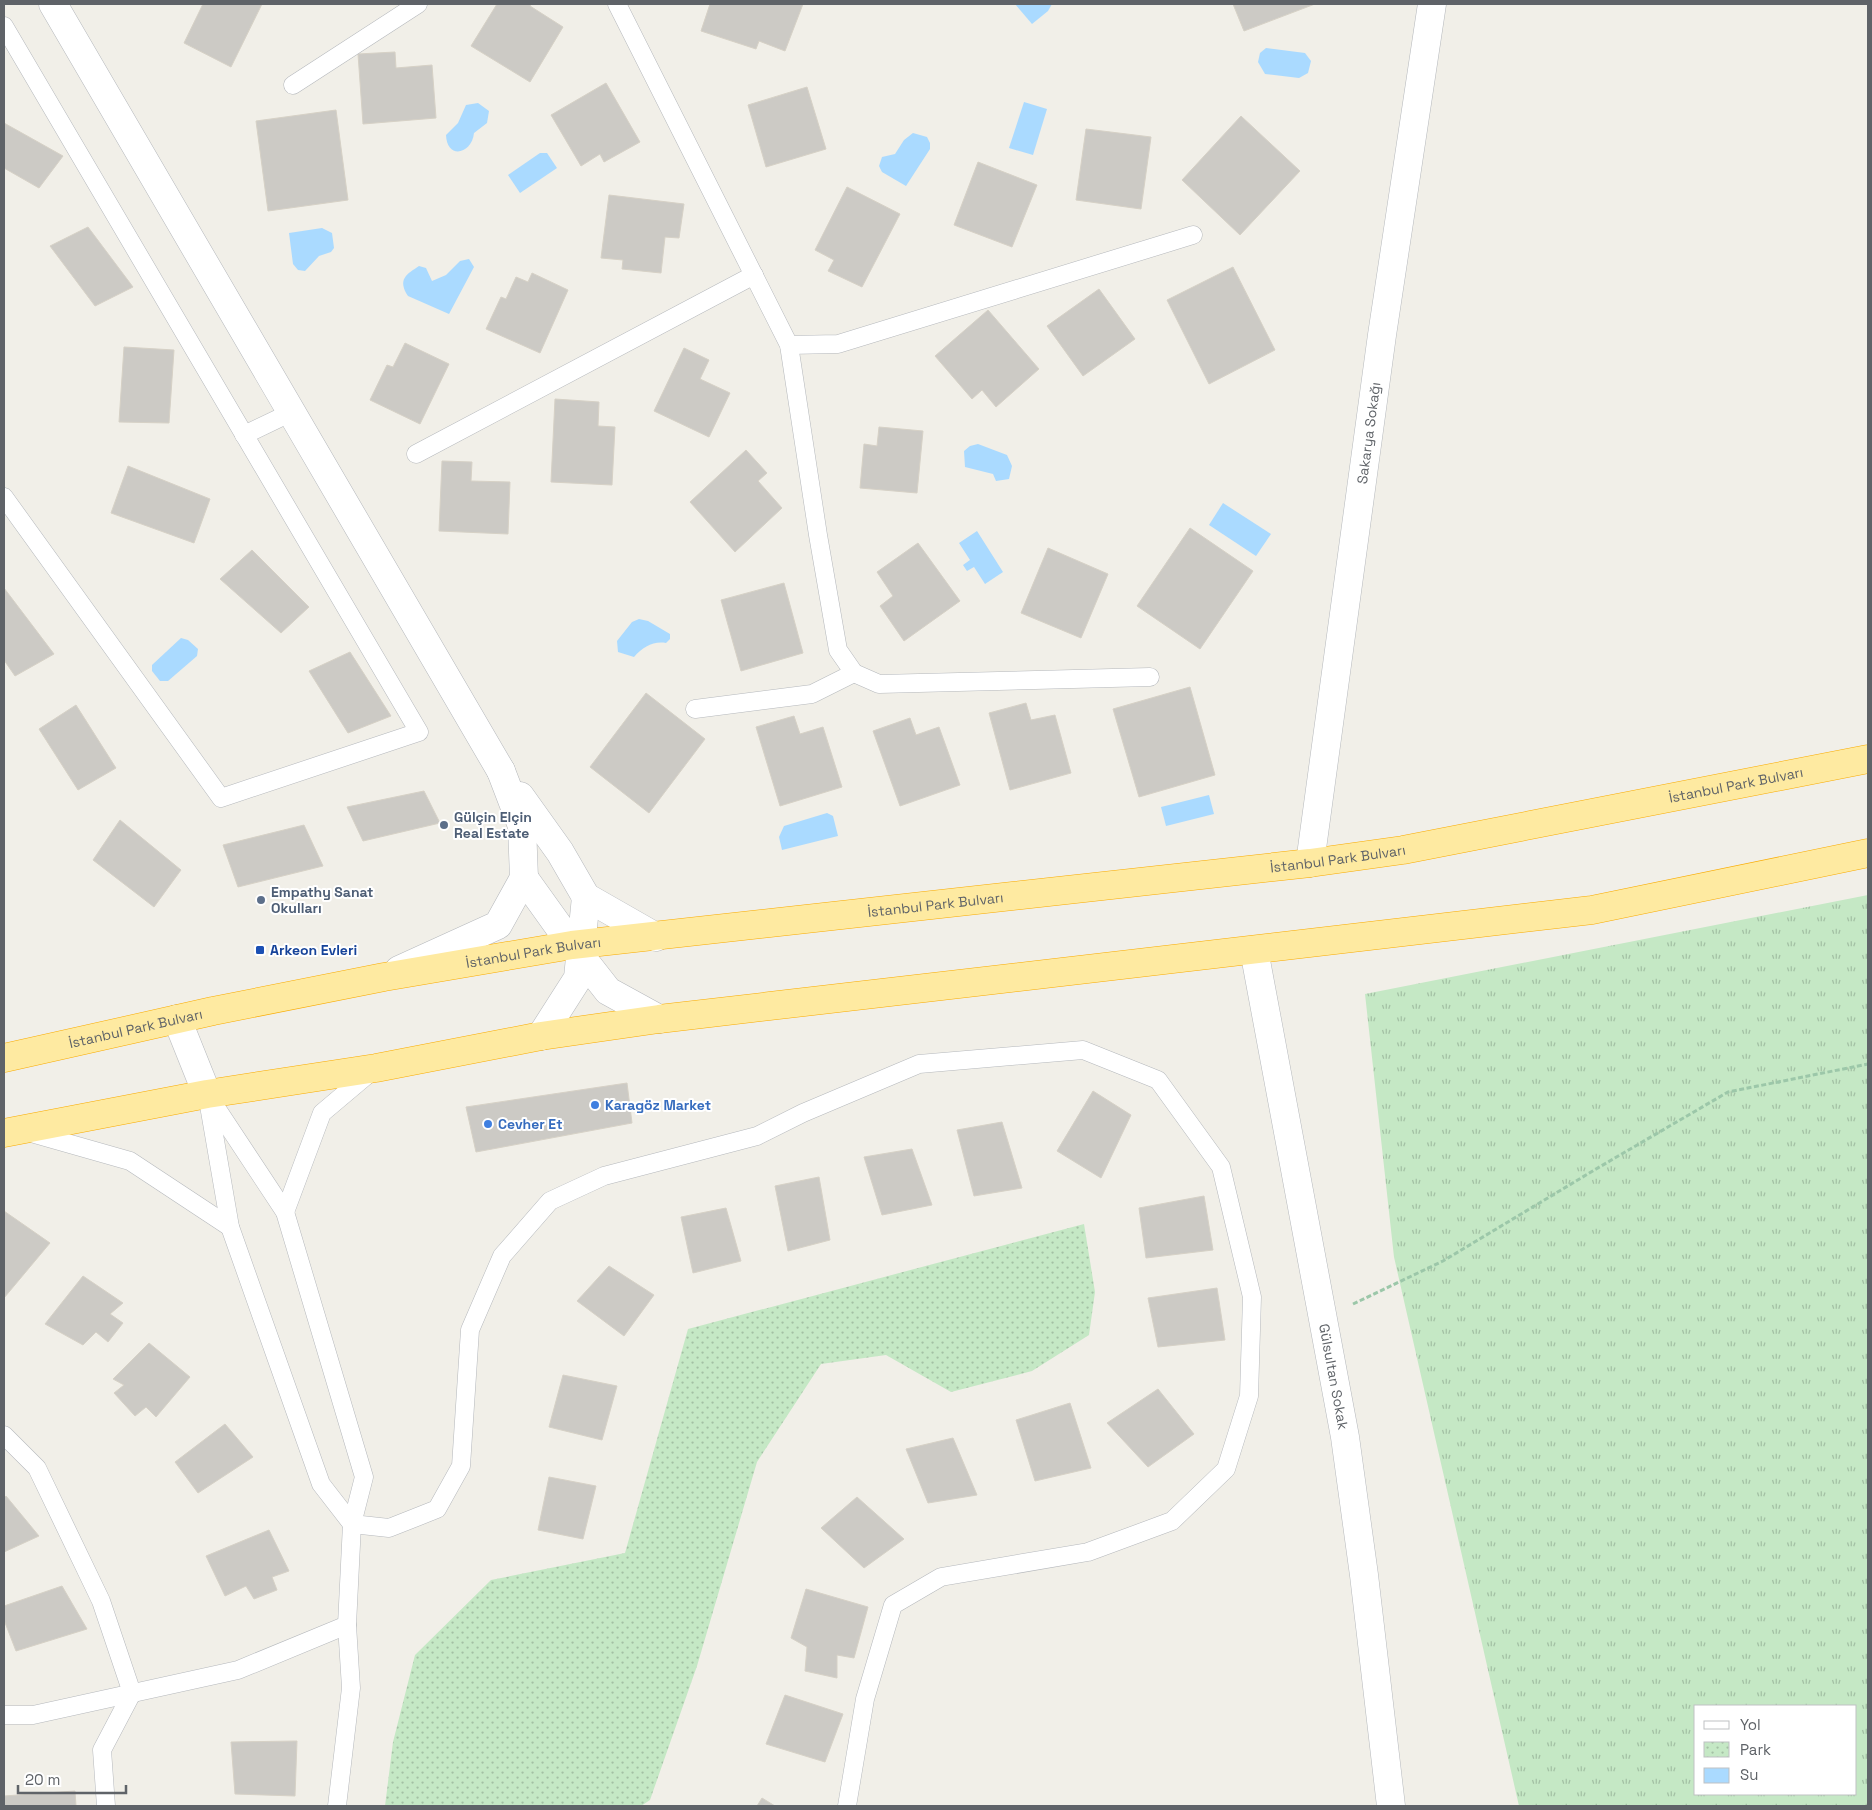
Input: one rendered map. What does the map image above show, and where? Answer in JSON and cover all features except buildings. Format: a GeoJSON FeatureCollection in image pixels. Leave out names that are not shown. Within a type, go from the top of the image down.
{"type":"FeatureCollection","features":[{"type":"Feature","properties":{"kind":"highway","name":"İstanbul Park Bulvarı"},"geometry":{"type":"LineString","coordinates":[[4,1058],[177,1019],[384,977],[656,937],[1310,863],[1404,850],[1868,759]]}},
{"type":"Feature","properties":{"kind":"highway"},"geometry":{"type":"LineString","coordinates":[[12,1131],[206,1094],[376,1068],[541,1036],[659,1019],[1592,910],[1868,853]]}},
{"type":"Feature","properties":{"kind":"street"},"geometry":{"type":"LineString","coordinates":[[52,4],[501,771],[560,852],[586,897],[656,937]]}},
{"type":"Feature","properties":{"kind":"street","name":"Sakarya Sokağı"},"geometry":{"type":"LineString","coordinates":[[1310,863],[1382,335],[1432,4]]}},
{"type":"Feature","properties":{"kind":"street"},"geometry":{"type":"LineString","coordinates":[[384,977],[498,925],[524,878],[522,826],[501,771]]}},
{"type":"Feature","properties":{"kind":"street"},"geometry":{"type":"LineString","coordinates":[[524,878],[608,991],[659,1019]]}},
{"type":"Feature","properties":{"kind":"street"},"geometry":{"type":"LineString","coordinates":[[541,1036],[578,978],[577,949],[586,897]]}},
{"type":"Feature","properties":{"kind":"street","name":"Gülsultan Sokak"},"geometry":{"type":"LineString","coordinates":[[1254,950],[1345,1437],[1364,1575],[1391,1806]]}},
{"type":"Feature","properties":{"kind":"street"},"geometry":{"type":"LineString","coordinates":[[177,1019],[206,1094]]}},
{"type":"Feature","properties":{"kind":"lane"},"geometry":{"type":"LineString","coordinates":[[293,85],[418,4]]}},
{"type":"Feature","properties":{"kind":"lane"},"geometry":{"type":"LineString","coordinates":[[617,4],[789,345],[818,535],[838,650],[854,674],[879,684],[1150,677]]}},
{"type":"Feature","properties":{"kind":"lane"},"geometry":{"type":"LineString","coordinates":[[4,26],[420,732],[221,798],[4,496]]}},
{"type":"Feature","properties":{"kind":"lane"},"geometry":{"type":"LineString","coordinates":[[789,345],[838,344],[1193,235]]}},
{"type":"Feature","properties":{"kind":"lane"},"geometry":{"type":"LineString","coordinates":[[416,454],[754,275]]}},
{"type":"Feature","properties":{"kind":"lane"},"geometry":{"type":"LineString","coordinates":[[244,436],[292,412]]}},
{"type":"Feature","properties":{"kind":"lane"},"geometry":{"type":"LineString","coordinates":[[695,709],[812,694],[854,674]]}},
{"type":"Feature","properties":{"kind":"lane"},"geometry":{"type":"LineString","coordinates":[[206,1094],[230,1227],[321,1484],[352,1524],[389,1528],[437,1510],[460,1466],[470,1330],[502,1256],[550,1201],[604,1176],[757,1136],[803,1113],[919,1064],[1083,1050],[1158,1080],[1221,1167],[1252,1297],[1249,1396],[1226,1469],[1172,1521],[1088,1552],[942,1577],[893,1605],[865,1699],[846,1806]]}},
{"type":"Feature","properties":{"kind":"lane"},"geometry":{"type":"LineString","coordinates":[[286,1212],[322,1113],[376,1068]]}},
{"type":"Feature","properties":{"kind":"lane"},"geometry":{"type":"LineString","coordinates":[[206,1094],[286,1212],[364,1477],[352,1524],[347,1626],[351,1688],[337,1806]]}},
{"type":"Feature","properties":{"kind":"lane"},"geometry":{"type":"LineString","coordinates":[[12,1131],[130,1161],[230,1227]]}},
{"type":"Feature","properties":{"kind":"lane"},"geometry":{"type":"LineString","coordinates":[[4,1435],[37,1468],[101,1601],[132,1693],[102,1750],[106,1806]]}},
{"type":"Feature","properties":{"kind":"lane"},"geometry":{"type":"LineString","coordinates":[[4,1715],[33,1715],[238,1670],[347,1626]]}},
{"type":"Feature","properties":{"kind":"path"},"geometry":{"type":"LineString","coordinates":[[1322,1318],[1443,1261],[1596,1168],[1728,1092],[1868,1064]]}},
{"type":"Feature","properties":{"kind":"green space"},"geometry":{"type":"Polygon","coordinates":[[[1868,895],[1868,1806],[1519,1806],[1394,1257],[1365,994],[1868,895]]]}},
{"type":"Feature","properties":{"kind":"green space"},"geometry":{"type":"Polygon","coordinates":[[[1084,1224],[1095,1292],[1089,1335],[1032,1371],[951,1392],[886,1355],[821,1364],[757,1462],[697,1666],[650,1800],[641,1806],[385,1806],[393,1742],[415,1655],[491,1580],[625,1553],[688,1329],[1084,1224]]]}},
{"type":"Feature","properties":{"kind":"water"},"geometry":{"type":"Polygon","coordinates":[[[1015,4],[1052,4],[1048,11],[1032,24],[1015,4]]]}},
{"type":"Feature","properties":{"kind":"water"},"geometry":{"type":"Polygon","coordinates":[[[1266,48],[1305,53],[1311,61],[1308,73],[1299,78],[1265,74],[1258,62],[1260,53],[1266,48]]]}},
{"type":"Feature","properties":{"kind":"water"},"geometry":{"type":"Polygon","coordinates":[[[1024,102],[1047,109],[1033,155],[1009,148],[1024,102]]]}},
{"type":"Feature","properties":{"kind":"water"},"geometry":{"type":"Polygon","coordinates":[[[478,103],[489,111],[487,123],[474,133],[469,146],[460,151],[455,151],[447,143],[446,135],[458,123],[466,105],[478,103]]]}},
{"type":"Feature","properties":{"kind":"water"},"geometry":{"type":"Polygon","coordinates":[[[913,133],[927,137],[930,149],[906,186],[882,172],[879,166],[882,157],[895,154],[904,140],[913,133]]]}},
{"type":"Feature","properties":{"kind":"water"},"geometry":{"type":"Polygon","coordinates":[[[540,153],[547,153],[557,168],[520,193],[508,175],[540,153]]]}},
{"type":"Feature","properties":{"kind":"water"},"geometry":{"type":"Polygon","coordinates":[[[322,228],[332,233],[334,248],[331,252],[319,256],[305,271],[298,270],[293,264],[289,233],[322,228]]]}},
{"type":"Feature","properties":{"kind":"water"},"geometry":{"type":"Polygon","coordinates":[[[469,259],[474,267],[449,314],[408,296],[403,281],[407,275],[419,266],[426,268],[432,281],[446,275],[460,261],[469,259]]]}},
{"type":"Feature","properties":{"kind":"water"},"geometry":{"type":"Polygon","coordinates":[[[978,444],[1007,455],[1012,466],[1009,479],[996,481],[993,474],[965,467],[964,451],[970,446],[978,444]]]}},
{"type":"Feature","properties":{"kind":"water"},"geometry":{"type":"Polygon","coordinates":[[[1223,503],[1271,534],[1256,556],[1209,525],[1223,503]]]}},
{"type":"Feature","properties":{"kind":"water"},"geometry":{"type":"Polygon","coordinates":[[[977,531],[1003,572],[985,584],[974,567],[967,571],[963,565],[970,560],[959,543],[977,531]]]}},
{"type":"Feature","properties":{"kind":"water"},"geometry":{"type":"Polygon","coordinates":[[[639,619],[648,621],[670,634],[670,639],[666,643],[648,646],[634,657],[618,652],[617,641],[632,622],[639,619]]]}},
{"type":"Feature","properties":{"kind":"water"},"geometry":{"type":"Polygon","coordinates":[[[181,638],[188,640],[198,649],[197,656],[168,681],[160,681],[152,671],[152,665],[181,638]]]}},
{"type":"Feature","properties":{"kind":"water"},"geometry":{"type":"Polygon","coordinates":[[[1209,795],[1214,814],[1166,826],[1161,807],[1209,795]]]}},
{"type":"Feature","properties":{"kind":"water"},"geometry":{"type":"Polygon","coordinates":[[[827,813],[833,816],[838,836],[782,850],[779,837],[784,826],[827,813]]]}},
{"type":"Feature","properties":{"kind":"place","name":"Gülçin Elçin Real Estate"},"geometry":{"type":"Point","coordinates":[444,825]}},
{"type":"Feature","properties":{"kind":"place","name":"Empathy Sanat Okulları"},"geometry":{"type":"Point","coordinates":[261,900]}},
{"type":"Feature","properties":{"kind":"place","name":"Arkeon Evleri"},"geometry":{"type":"Point","coordinates":[260,950]}},
{"type":"Feature","properties":{"kind":"place","name":"Karagöz Market"},"geometry":{"type":"Point","coordinates":[595,1105]}},
{"type":"Feature","properties":{"kind":"place","name":"Cevher Et"},"geometry":{"type":"Point","coordinates":[488,1124]}}]}
